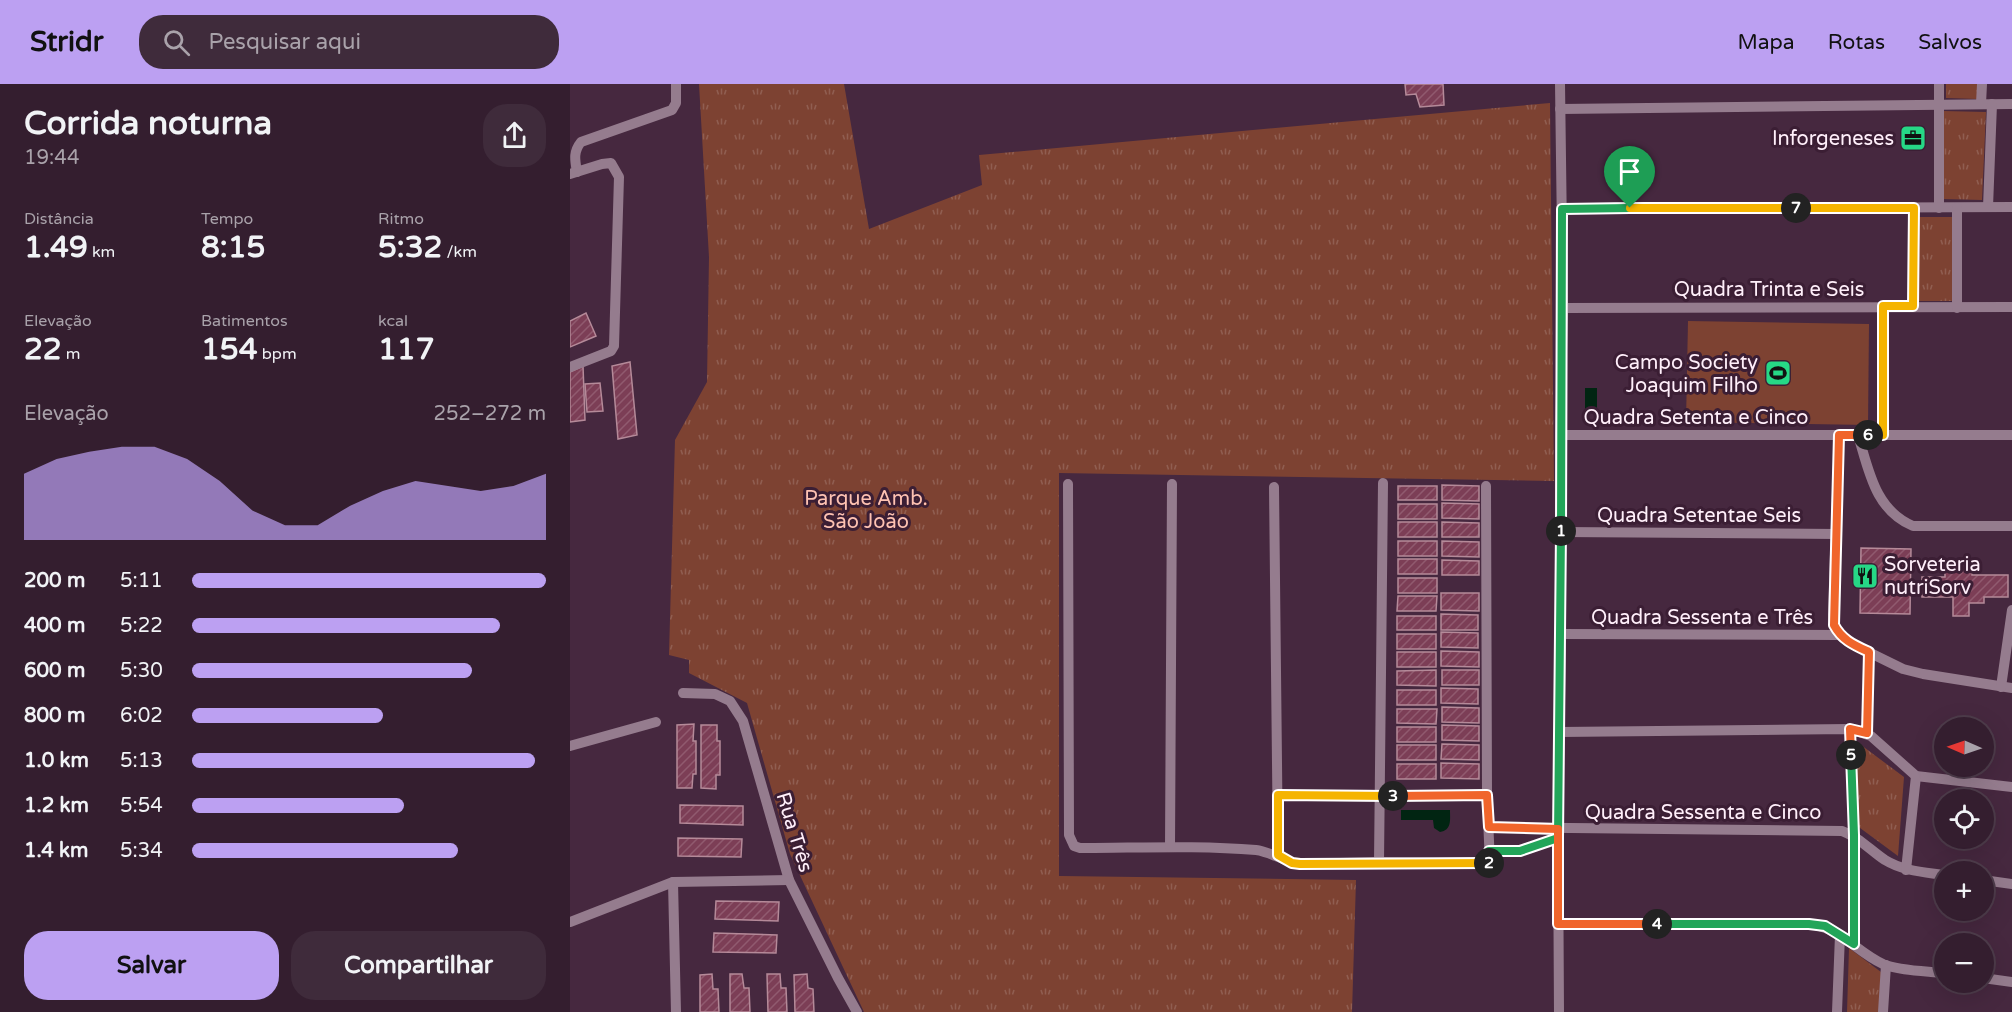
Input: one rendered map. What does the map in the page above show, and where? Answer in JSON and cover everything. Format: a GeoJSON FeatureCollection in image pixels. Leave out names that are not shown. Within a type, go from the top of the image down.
{"type":"FeatureCollection","features":[{"type":"Feature","properties":{"kind":"street"},"geometry":{"type":"LineString","coordinates":[[570,367],[611,351],[614,346],[619,177],[610,163],[573,173],[576,148],[581,142],[672,111],[676,104],[676,84]]}},
{"type":"Feature","properties":{"kind":"street"},"geometry":{"type":"LineString","coordinates":[[1559,1012],[1560,435],[1563,308],[1560,84]]}},
{"type":"Feature","properties":{"kind":"street"},"geometry":{"type":"LineString","coordinates":[[1939,84],[1939,208]]}},
{"type":"Feature","properties":{"kind":"street"},"geometry":{"type":"LineString","coordinates":[[1982,84],[1986,104],[1988,207]]}},
{"type":"Feature","properties":{"kind":"street"},"geometry":{"type":"LineString","coordinates":[[1560,110],[2012,104]]}},
{"type":"Feature","properties":{"kind":"street"},"geometry":{"type":"LineString","coordinates":[[1562,209],[2012,207]]}},
{"type":"Feature","properties":{"kind":"street"},"geometry":{"type":"LineString","coordinates":[[1913,306],[1914,208]]}},
{"type":"Feature","properties":{"kind":"street"},"geometry":{"type":"LineString","coordinates":[[1956,308],[1957,208]]}},
{"type":"Feature","properties":{"kind":"street"},"geometry":{"type":"LineString","coordinates":[[1883,306],[1883,435]]}},
{"type":"Feature","properties":{"kind":"street","name":"Quadra Trinta e Seis"},"geometry":{"type":"LineString","coordinates":[[1563,308],[2012,307]]}},
{"type":"Feature","properties":{"kind":"street","name":"Quadra Setenta e Cinco"},"geometry":{"type":"LineString","coordinates":[[1560,435],[2012,435]]}},
{"type":"Feature","properties":{"kind":"street"},"geometry":{"type":"LineString","coordinates":[[1839,435],[1833,614],[1834,625],[1839,635]]}},
{"type":"Feature","properties":{"kind":"street"},"geometry":{"type":"LineString","coordinates":[[1858,435],[1873,487],[1884,505],[1902,521],[1913,526],[2012,526]]}},
{"type":"Feature","properties":{"kind":"street"},"geometry":{"type":"LineString","coordinates":[[1379,862],[1383,483]]}},
{"type":"Feature","properties":{"kind":"street"},"geometry":{"type":"LineString","coordinates":[[1068,484],[1069,835],[1074,846],[1080,849],[1170,847],[1257,850],[1300,864],[1379,862],[1490,864],[1487,795],[1486,486]]}},
{"type":"Feature","properties":{"kind":"street"},"geometry":{"type":"LineString","coordinates":[[1170,847],[1172,484]]}},
{"type":"Feature","properties":{"kind":"street"},"geometry":{"type":"LineString","coordinates":[[1274,487],[1278,855]]}},
{"type":"Feature","properties":{"kind":"street","name":"Quadra Setentae Seis"},"geometry":{"type":"LineString","coordinates":[[1561,532],[1837,534]]}},
{"type":"Feature","properties":{"kind":"street"},"geometry":{"type":"LineString","coordinates":[[2007,688],[2012,610]]}},
{"type":"Feature","properties":{"kind":"street","name":"Quadra Sessenta e Três"},"geometry":{"type":"LineString","coordinates":[[1561,634],[1839,635],[1850,643],[1903,669],[2007,688]]}},
{"type":"Feature","properties":{"kind":"street"},"geometry":{"type":"LineString","coordinates":[[1867,733],[1869,652]]}},
{"type":"Feature","properties":{"kind":"street","name":"Rua Três"},"geometry":{"type":"LineString","coordinates":[[683,693],[715,694],[730,701],[743,721],[789,880],[857,1012]]}},
{"type":"Feature","properties":{"kind":"street"},"geometry":{"type":"LineString","coordinates":[[570,746],[656,722]]}},
{"type":"Feature","properties":{"kind":"street"},"geometry":{"type":"LineString","coordinates":[[1560,732],[1850,729],[1867,733],[1916,776],[2012,787]]}},
{"type":"Feature","properties":{"kind":"street"},"geometry":{"type":"LineString","coordinates":[[1850,729],[1854,835],[1854,944]]}},
{"type":"Feature","properties":{"kind":"street"},"geometry":{"type":"LineString","coordinates":[[1906,870],[1916,776]]}},
{"type":"Feature","properties":{"kind":"street"},"geometry":{"type":"LineString","coordinates":[[1278,795],[1487,795]]}},
{"type":"Feature","properties":{"kind":"street","name":"Quadra Sessenta e Cinco"},"geometry":{"type":"LineString","coordinates":[[1489,827],[1558,833],[1842,831],[1854,835]]}},
{"type":"Feature","properties":{"kind":"street"},"geometry":{"type":"LineString","coordinates":[[1489,851],[1520,851],[1558,833]]}},
{"type":"Feature","properties":{"kind":"street"},"geometry":{"type":"LineString","coordinates":[[1854,835],[1885,860],[1906,870],[1934,874]]}},
{"type":"Feature","properties":{"kind":"street"},"geometry":{"type":"LineString","coordinates":[[570,922],[673,882],[789,880]]}},
{"type":"Feature","properties":{"kind":"street"},"geometry":{"type":"LineString","coordinates":[[673,882],[676,1012]]}},
{"type":"Feature","properties":{"kind":"street"},"geometry":{"type":"LineString","coordinates":[[1994,882],[2012,884]]}},
{"type":"Feature","properties":{"kind":"street"},"geometry":{"type":"LineString","coordinates":[[1558,924],[1809,924],[1825,926],[1886,965],[1934,972]]}},
{"type":"Feature","properties":{"kind":"street"},"geometry":{"type":"LineString","coordinates":[[1838,1012],[1840,935]]}},
{"type":"Feature","properties":{"kind":"street"},"geometry":{"type":"LineString","coordinates":[[1883,1012],[1886,965]]}},
{"type":"Feature","properties":{"kind":"street"},"geometry":{"type":"LineString","coordinates":[[1994,980],[2012,982]]}},
{"type":"Feature","properties":{"kind":"green space","name":"Parque Amb. São João"},"geometry":{"type":"Polygon","coordinates":[[[699,84],[844,84],[869,229],[982,185],[979,155],[1550,103],[1554,481],[1059,473],[1059,876],[1356,880],[1352,1012],[864,1012],[790,854],[747,703],[689,673],[689,660],[669,655],[675,440],[707,382],[709,257],[699,84]]]}},
{"type":"Feature","properties":{"kind":"green space"},"geometry":{"type":"Polygon","coordinates":[[[1946,84],[1978,84],[1978,99],[1946,98],[1946,84]]]}},
{"type":"Feature","properties":{"kind":"green space"},"geometry":{"type":"Polygon","coordinates":[[[1943,111],[1986,112],[1982,200],[1942,199],[1943,111]]]}},
{"type":"Feature","properties":{"kind":"green space"},"geometry":{"type":"Polygon","coordinates":[[[1919,217],[1955,217],[1954,301],[1919,301],[1919,217]]]}},
{"type":"Feature","properties":{"kind":"green space","name":"Campo Society Joaquim Filho"},"geometry":{"type":"Polygon","coordinates":[[[1688,321],[1869,324],[1868,425],[1686,422],[1688,321]]]}},
{"type":"Feature","properties":{"kind":"green space"},"geometry":{"type":"Polygon","coordinates":[[[1853,739],[1904,777],[1898,856],[1856,825],[1853,739]]]}},
{"type":"Feature","properties":{"kind":"green space"},"geometry":{"type":"Polygon","coordinates":[[[1849,948],[1889,978],[1885,1012],[1847,1012],[1849,948]]]}},
{"type":"Feature","properties":{"kind":"shaded area"},"geometry":{"type":"Polygon","coordinates":[[[1585,388],[1597,388],[1597,411],[1585,411],[1585,388]]]}},
{"type":"Feature","properties":{"kind":"shaded area"},"geometry":{"type":"Polygon","coordinates":[[[1401,810],[1450,810],[1449,824],[1447,829],[1440,832],[1434,828],[1433,820],[1401,820],[1401,810]]]}},
{"type":"Feature","properties":{"kind":"building"},"geometry":{"type":"Polygon","coordinates":[[[1405,84],[1443,84],[1444,105],[1420,107],[1416,94],[1406,95],[1405,84]]]}},
{"type":"Feature","properties":{"kind":"building"},"geometry":{"type":"Polygon","coordinates":[[[586,313],[596,336],[570,347],[570,321],[586,313]]]}},
{"type":"Feature","properties":{"kind":"building"},"geometry":{"type":"Polygon","coordinates":[[[630,362],[637,435],[618,439],[612,366],[630,362]]]}},
{"type":"Feature","properties":{"kind":"building"},"geometry":{"type":"Polygon","coordinates":[[[583,366],[585,420],[570,422],[570,372],[583,366]]]}},
{"type":"Feature","properties":{"kind":"building"},"geometry":{"type":"Polygon","coordinates":[[[600,383],[603,411],[587,412],[585,384],[600,383]]]}},
{"type":"Feature","properties":{"kind":"building"},"geometry":{"type":"Polygon","coordinates":[[[1442,485],[1479,486],[1479,501],[1442,500],[1442,485]]]}},
{"type":"Feature","properties":{"kind":"building"},"geometry":{"type":"Polygon","coordinates":[[[1398,486],[1437,486],[1437,500],[1398,500],[1398,486]]]}},
{"type":"Feature","properties":{"kind":"building"},"geometry":{"type":"Polygon","coordinates":[[[1442,503],[1479,504],[1479,519],[1442,518],[1442,503]]]}},
{"type":"Feature","properties":{"kind":"building"},"geometry":{"type":"Polygon","coordinates":[[[1398,504],[1437,504],[1437,519],[1398,519],[1398,504]]]}},
{"type":"Feature","properties":{"kind":"building"},"geometry":{"type":"Polygon","coordinates":[[[1398,522],[1437,522],[1437,537],[1398,537],[1398,522]]]}},
{"type":"Feature","properties":{"kind":"building"},"geometry":{"type":"Polygon","coordinates":[[[1442,522],[1479,523],[1479,537],[1442,537],[1442,522]]]}},
{"type":"Feature","properties":{"kind":"building"},"geometry":{"type":"Polygon","coordinates":[[[1398,541],[1437,541],[1437,556],[1398,556],[1398,541]]]}},
{"type":"Feature","properties":{"kind":"building"},"geometry":{"type":"Polygon","coordinates":[[[1442,541],[1479,542],[1479,557],[1442,556],[1442,541]]]}},
{"type":"Feature","properties":{"kind":"building"},"geometry":{"type":"Polygon","coordinates":[[[1861,548],[1911,549],[1910,614],[1860,613],[1861,548]]]}},
{"type":"Feature","properties":{"kind":"building"},"geometry":{"type":"Polygon","coordinates":[[[1398,559],[1437,559],[1437,574],[1398,574],[1398,559]]]}},
{"type":"Feature","properties":{"kind":"building"},"geometry":{"type":"Polygon","coordinates":[[[1442,560],[1479,561],[1479,575],[1442,575],[1442,560]]]}},
{"type":"Feature","properties":{"kind":"building"},"geometry":{"type":"Polygon","coordinates":[[[1945,566],[1972,566],[1972,575],[2008,575],[2008,597],[1984,597],[1984,603],[1969,603],[1969,616],[1953,616],[1953,597],[1922,597],[1922,577],[1945,577],[1945,566]]]}},
{"type":"Feature","properties":{"kind":"building"},"geometry":{"type":"Polygon","coordinates":[[[1398,578],[1437,578],[1437,593],[1398,593],[1398,578]]]}},
{"type":"Feature","properties":{"kind":"building"},"geometry":{"type":"Polygon","coordinates":[[[1441,593],[1479,593],[1479,611],[1441,610],[1441,593]]]}},
{"type":"Feature","properties":{"kind":"building"},"geometry":{"type":"Polygon","coordinates":[[[1398,596],[1437,596],[1436,611],[1397,611],[1398,596]]]}},
{"type":"Feature","properties":{"kind":"building"},"geometry":{"type":"Polygon","coordinates":[[[1441,614],[1478,615],[1478,630],[1441,630],[1441,614]]]}},
{"type":"Feature","properties":{"kind":"building"},"geometry":{"type":"Polygon","coordinates":[[[1397,616],[1436,616],[1436,630],[1397,630],[1397,616]]]}},
{"type":"Feature","properties":{"kind":"building"},"geometry":{"type":"Polygon","coordinates":[[[1441,632],[1478,633],[1478,648],[1441,647],[1441,632]]]}},
{"type":"Feature","properties":{"kind":"building"},"geometry":{"type":"Polygon","coordinates":[[[1397,634],[1436,634],[1436,649],[1397,649],[1397,634]]]}},
{"type":"Feature","properties":{"kind":"building"},"geometry":{"type":"Polygon","coordinates":[[[1441,651],[1479,652],[1479,667],[1441,666],[1441,651]]]}},
{"type":"Feature","properties":{"kind":"building"},"geometry":{"type":"Polygon","coordinates":[[[1397,652],[1436,652],[1436,667],[1397,667],[1397,652]]]}},
{"type":"Feature","properties":{"kind":"building"},"geometry":{"type":"Polygon","coordinates":[[[1436,670],[1436,686],[1397,685],[1397,671],[1436,670]]]}},
{"type":"Feature","properties":{"kind":"building"},"geometry":{"type":"Polygon","coordinates":[[[1442,670],[1479,670],[1479,685],[1442,685],[1442,670]]]}},
{"type":"Feature","properties":{"kind":"building"},"geometry":{"type":"Polygon","coordinates":[[[1441,688],[1478,689],[1478,704],[1441,703],[1441,688]]]}},
{"type":"Feature","properties":{"kind":"building"},"geometry":{"type":"Polygon","coordinates":[[[1397,690],[1436,690],[1436,705],[1397,705],[1397,690]]]}},
{"type":"Feature","properties":{"kind":"building"},"geometry":{"type":"Polygon","coordinates":[[[1442,707],[1479,708],[1479,723],[1442,722],[1442,707]]]}},
{"type":"Feature","properties":{"kind":"building"},"geometry":{"type":"Polygon","coordinates":[[[1397,709],[1437,709],[1436,724],[1397,723],[1397,709]]]}},
{"type":"Feature","properties":{"kind":"building"},"geometry":{"type":"Polygon","coordinates":[[[694,724],[696,774],[693,774],[692,788],[677,788],[677,725],[694,724]]]}},
{"type":"Feature","properties":{"kind":"building"},"geometry":{"type":"Polygon","coordinates":[[[701,725],[717,725],[717,741],[720,741],[720,775],[716,775],[716,789],[701,788],[701,725]]]}},
{"type":"Feature","properties":{"kind":"building"},"geometry":{"type":"Polygon","coordinates":[[[1442,725],[1479,726],[1479,741],[1442,740],[1442,725]]]}},
{"type":"Feature","properties":{"kind":"building"},"geometry":{"type":"Polygon","coordinates":[[[1397,727],[1436,727],[1436,742],[1397,742],[1397,727]]]}},
{"type":"Feature","properties":{"kind":"building"},"geometry":{"type":"Polygon","coordinates":[[[1442,744],[1479,745],[1479,760],[1441,759],[1442,744]]]}},
{"type":"Feature","properties":{"kind":"building"},"geometry":{"type":"Polygon","coordinates":[[[1397,745],[1436,745],[1436,760],[1397,760],[1397,745]]]}},
{"type":"Feature","properties":{"kind":"building"},"geometry":{"type":"Polygon","coordinates":[[[1441,763],[1479,764],[1479,779],[1441,778],[1441,763]]]}},
{"type":"Feature","properties":{"kind":"building"},"geometry":{"type":"Polygon","coordinates":[[[1397,764],[1436,764],[1436,779],[1397,779],[1397,764]]]}},
{"type":"Feature","properties":{"kind":"building"},"geometry":{"type":"Polygon","coordinates":[[[680,805],[743,806],[743,825],[680,823],[680,805]]]}},
{"type":"Feature","properties":{"kind":"building"},"geometry":{"type":"Polygon","coordinates":[[[678,838],[742,839],[741,857],[678,856],[678,838]]]}},
{"type":"Feature","properties":{"kind":"building"},"geometry":{"type":"Polygon","coordinates":[[[716,901],[779,902],[778,921],[715,919],[716,901]]]}},
{"type":"Feature","properties":{"kind":"building"},"geometry":{"type":"Polygon","coordinates":[[[714,933],[777,935],[776,953],[713,952],[714,933]]]}},
{"type":"Feature","properties":{"kind":"building"},"geometry":{"type":"Polygon","coordinates":[[[712,974],[713,989],[718,989],[719,1012],[700,1012],[700,975],[712,974]]]}},
{"type":"Feature","properties":{"kind":"building"},"geometry":{"type":"Polygon","coordinates":[[[730,974],[742,974],[744,988],[749,988],[750,1012],[730,1012],[730,974]]]}},
{"type":"Feature","properties":{"kind":"building"},"geometry":{"type":"Polygon","coordinates":[[[767,974],[780,974],[781,988],[786,988],[787,1012],[768,1012],[767,974]]]}},
{"type":"Feature","properties":{"kind":"building"},"geometry":{"type":"Polygon","coordinates":[[[807,974],[808,988],[813,989],[814,1012],[795,1012],[794,975],[807,974]]]}},
{"type":"Feature","properties":{"kind":"place","name":"Inforgeneses"},"geometry":{"type":"Point","coordinates":[1913,138]}},
{"type":"Feature","properties":{"kind":"place","name":"Campo Society Joaquim Filho"},"geometry":{"type":"Point","coordinates":[1778,373]}},
{"type":"Feature","properties":{"kind":"place","name":"Sorveteria nutriSorv"},"geometry":{"type":"Point","coordinates":[1865,576]}},
{"type":"Feature","properties":{"kind":"route"},"geometry":{"type":"LineString","coordinates":[[1630,208],[1562,209],[1561,634],[1560,732],[1558,829],[1558,838],[1520,851],[1489,851],[1490,864],[1379,862],[1300,864],[1292,863],[1278,855],[1278,795],[1487,795],[1489,827],[1558,829],[1558,924],[1809,924],[1825,926],[1854,944],[1854,835],[1850,729],[1867,733],[1869,652],[1839,635],[1834,625],[1839,435],[1883,435],[1883,306],[1913,306],[1914,208],[1630,208]]}}]}
